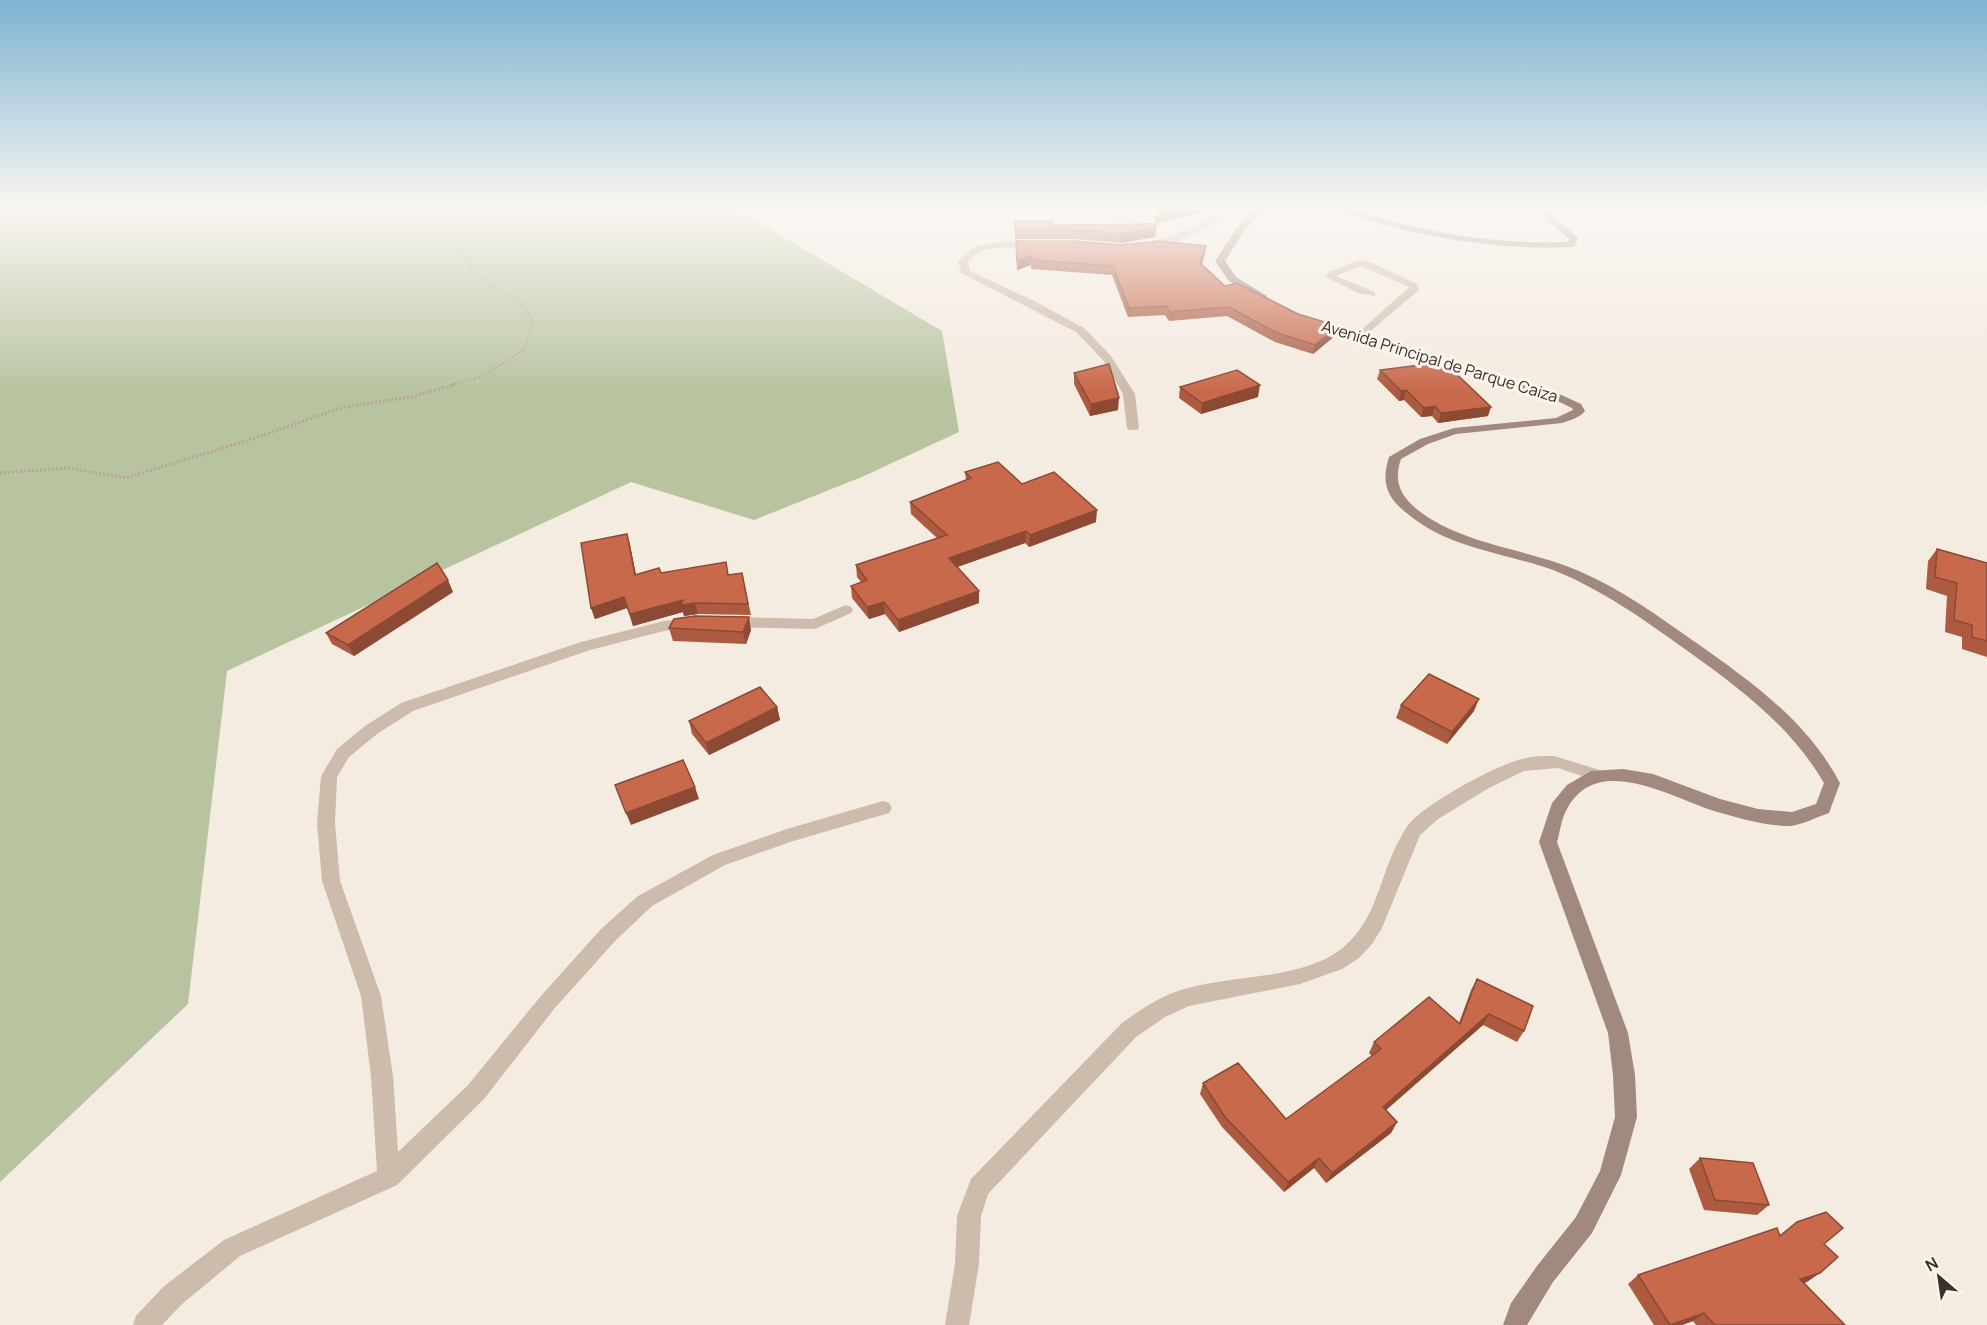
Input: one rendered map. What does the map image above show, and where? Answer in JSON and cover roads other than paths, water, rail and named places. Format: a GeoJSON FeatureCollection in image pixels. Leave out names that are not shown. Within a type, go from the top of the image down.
{"type":"FeatureCollection","features":[{"type":"Feature","properties":{"kind":"street"},"geometry":{"type":"LineString","coordinates":[[965,269],[966,273],[1033,304],[1080,330],[1107,358],[1129,394],[1133,428]]}},
{"type":"Feature","properties":{"kind":"street"},"geometry":{"type":"LineString","coordinates":[[1223,269],[1238,284],[1279,305]]}},
{"type":"Feature","properties":{"kind":"street"},"geometry":{"type":"LineString","coordinates":[[1345,269],[1331,274],[1332,277],[1372,294]]}},
{"type":"Feature","properties":{"kind":"street"},"geometry":{"type":"LineString","coordinates":[[1360,337],[1414,290],[1414,286],[1374,269]]}},
{"type":"Feature","properties":{"kind":"street","name":"Avenida Principal de Parque Caiza"},"geometry":{"type":"LineString","coordinates":[[1307,319],[1553,395],[1577,406],[1580,411],[1572,418],[1550,423],[1456,430],[1424,440],[1395,457],[1389,476],[1397,495],[1422,519],[1445,532],[1472,543],[1557,567],[1592,582],[1633,605],[1737,679],[1775,711],[1808,745],[1832,783],[1823,808],[1792,819],[1758,816],[1717,805],[1653,780],[1623,775],[1597,775]]}},
{"type":"Feature","properties":{"kind":"street"},"geometry":{"type":"LineString","coordinates":[[389,1178],[382,1076],[371,996],[331,881],[326,823],[329,777],[343,753],[371,730],[407,707],[586,646],[664,626],[698,621],[815,624],[846,610]]}},
{"type":"Feature","properties":{"kind":"street"},"geometry":{"type":"LineString","coordinates":[[957,1325],[967,1263],[969,1216],[979,1187],[1129,1030],[1155,1012],[1186,997],[1308,973],[1334,963],[1356,950],[1372,930],[1414,829],[1430,814],[1474,790],[1521,765],[1557,762],[1597,775]]}},
{"type":"Feature","properties":{"kind":"street"},"geometry":{"type":"LineString","coordinates":[[1515,1325],[1520,1312],[1545,1274],[1584,1225],[1610,1175],[1626,1117],[1624,1075],[1618,1033],[1548,842],[1558,808],[1573,790],[1597,775]]}},
{"type":"Feature","properties":{"kind":"street"},"geometry":{"type":"LineString","coordinates":[[145,1325],[172,1296],[232,1248],[389,1178],[476,1092],[585,960],[645,901],[719,860],[787,836],[883,808]]}}]}
